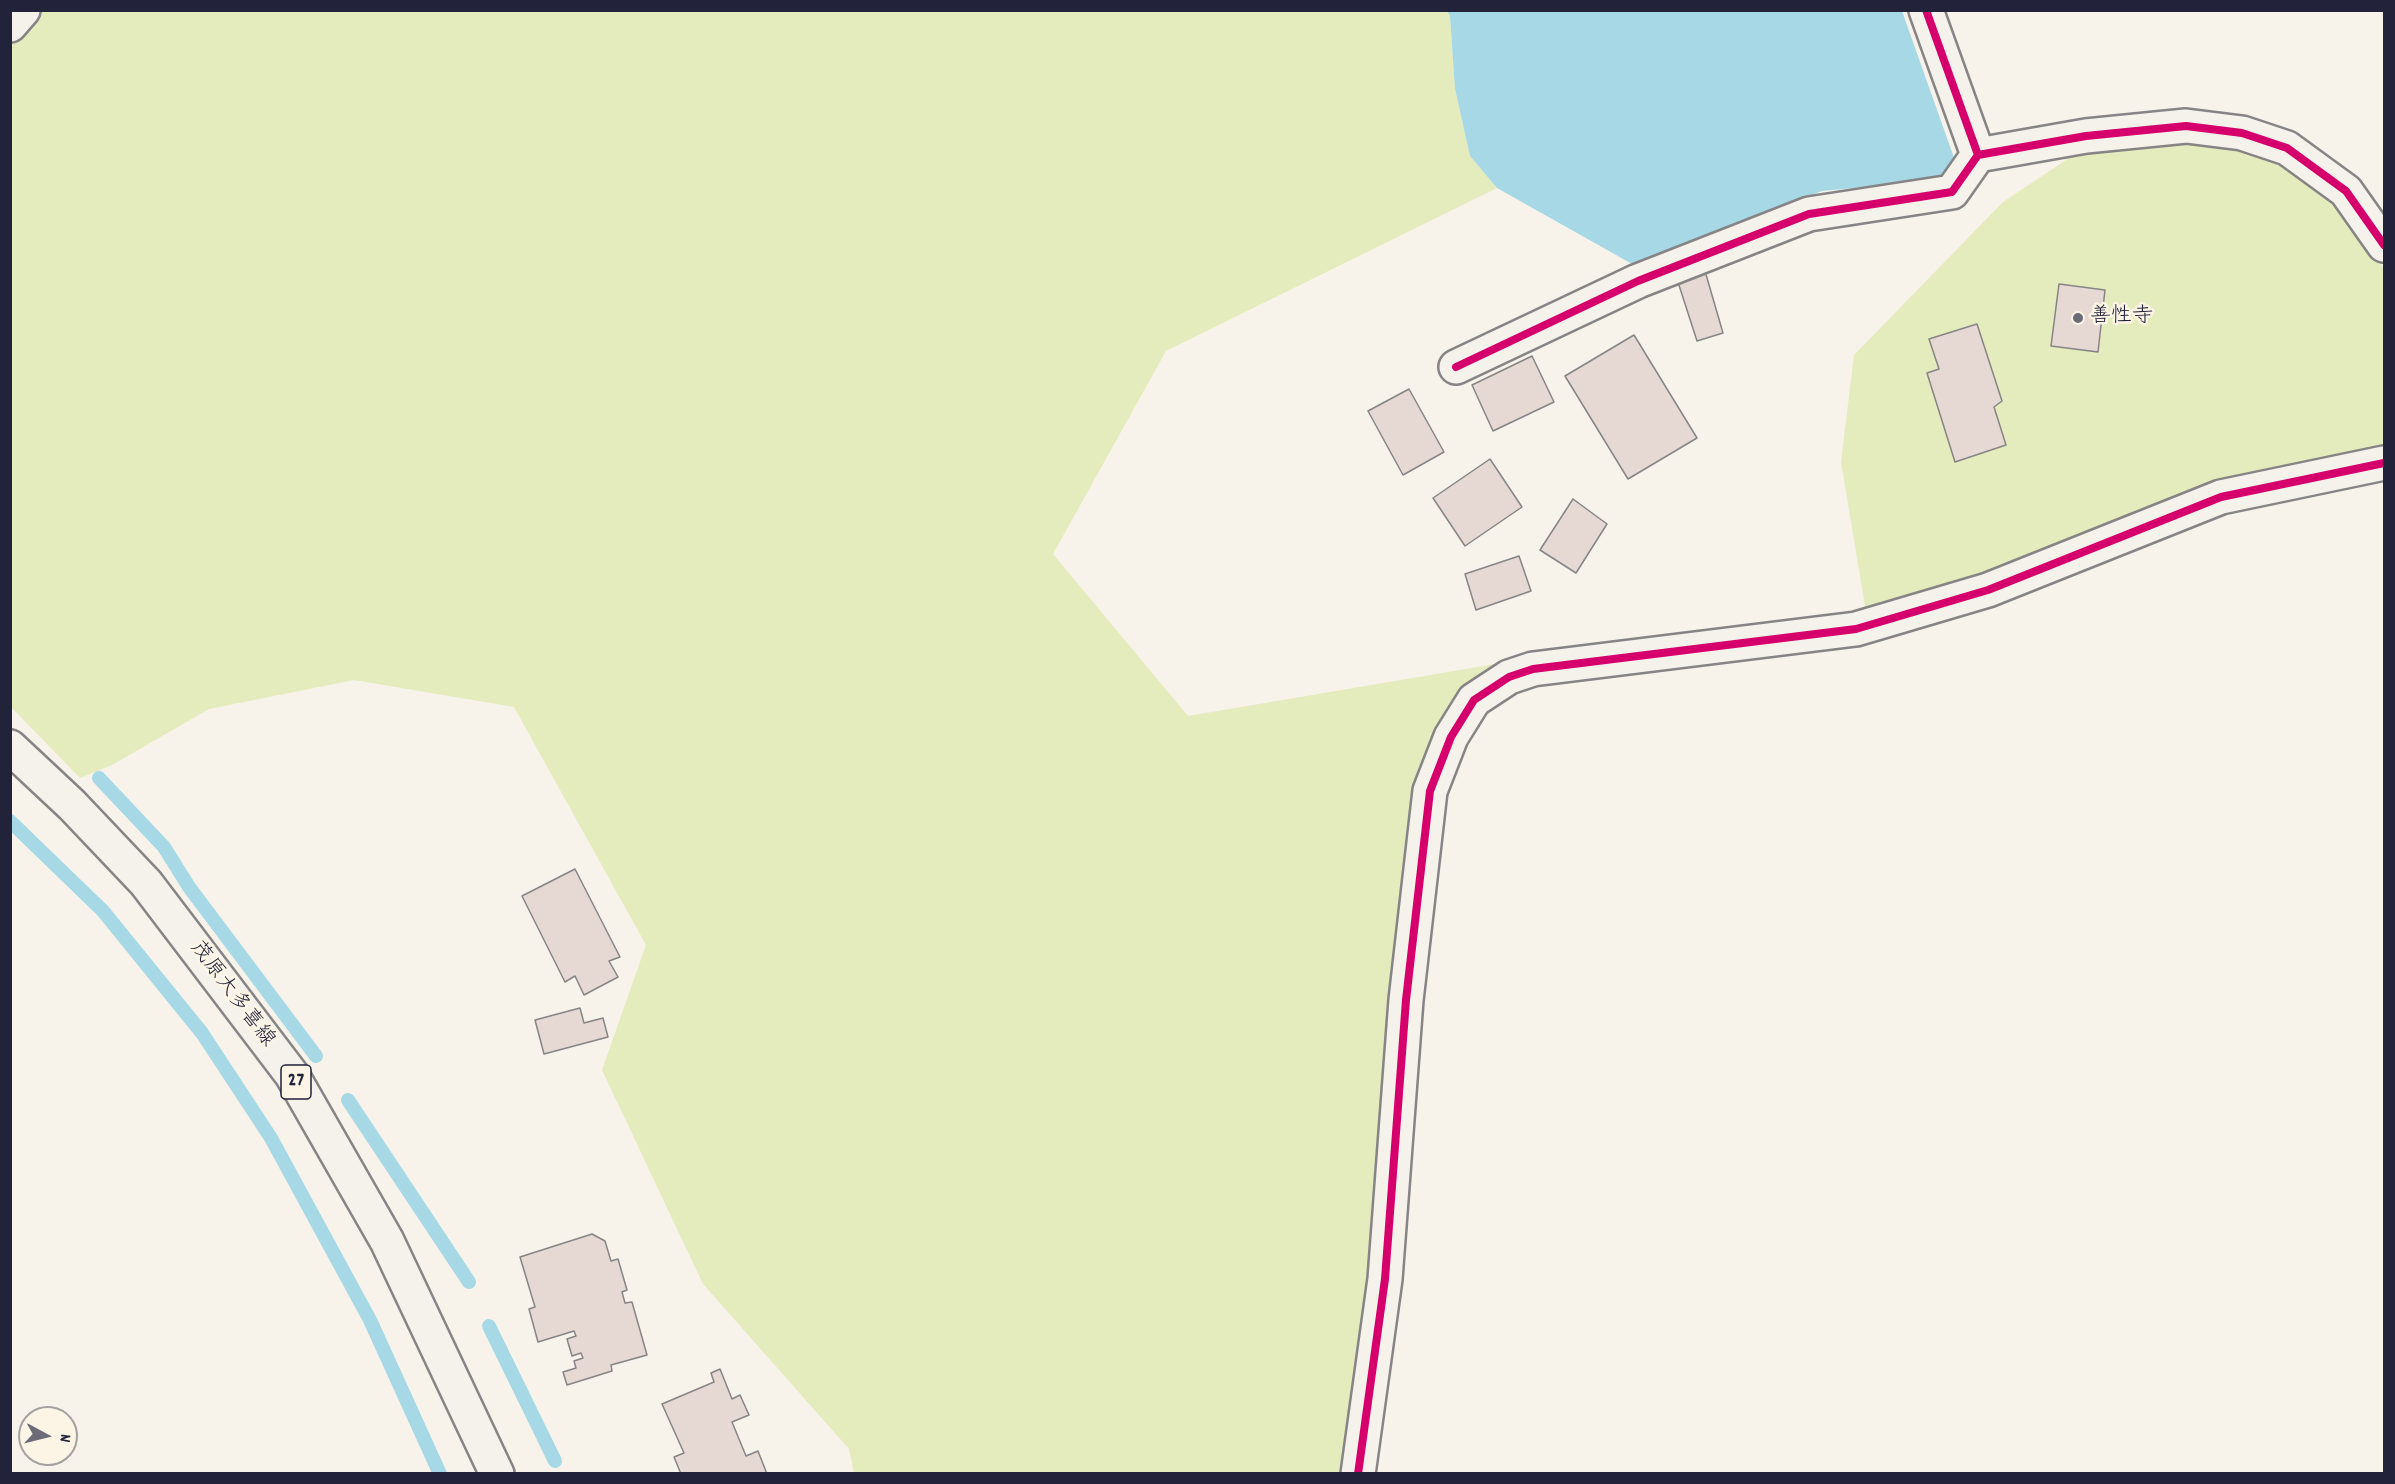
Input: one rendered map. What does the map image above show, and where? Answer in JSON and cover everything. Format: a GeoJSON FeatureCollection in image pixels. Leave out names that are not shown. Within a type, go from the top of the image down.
{"type":"FeatureCollection","features":[{"type":"Feature","properties":{"kind":"main road"},"geometry":{"type":"LineString","coordinates":[[10,25],[23,10]]}},
{"type":"Feature","properties":{"kind":"main road"},"geometry":{"type":"LineString","coordinates":[[1926,10],[1978,155]]}},
{"type":"Feature","properties":{"kind":"main road"},"geometry":{"type":"LineString","coordinates":[[1456,367],[1638,281],[1809,214],[1952,192],[1978,155],[2086,136],[2186,126],[2242,133],[2287,148],[2346,191],[2385,245]]}},
{"type":"Feature","properties":{"kind":"main road"},"geometry":{"type":"LineString","coordinates":[[1358,1473],[1385,1279],[1406,1000],[1431,791],[1451,737],[1474,700],[1509,677],[1533,669],[1856,629],[1988,590],[2221,497],[2385,463]]}},
{"type":"Feature","properties":{"kind":"main road","name":"茂原大多喜線"},"geometry":{"type":"LineString","coordinates":[[10,747],[72,805],[146,883],[292,1075],[387,1241],[497,1473]]}},
{"type":"Feature","properties":{"kind":"green space"},"geometry":{"type":"Polygon","coordinates":[[[1447,10],[1450,16],[1455,89],[1470,156],[1497,188],[1166,351],[1053,554],[1188,716],[1513,661],[1463,698],[1410,847],[1391,966],[1376,1255],[1347,1473],[854,1473],[849,1449],[703,1284],[602,1070],[646,945],[514,707],[354,680],[209,709],[112,765],[80,778],[11,707],[11,11],[1447,10]]]}},
{"type":"Feature","properties":{"kind":"green space"},"geometry":{"type":"Polygon","coordinates":[[[2176,141],[2252,150],[2284,163],[2339,203],[2377,255],[2384,271],[2384,450],[1867,618],[1841,462],[1854,355],[2003,202],[2084,148],[2176,141]]]}},
{"type":"Feature","properties":{"kind":"water"},"geometry":{"type":"Polygon","coordinates":[[[1447,11],[1902,11],[1958,169],[1948,179],[1822,191],[1632,264],[1497,188],[1470,156],[1455,89],[1450,16],[1447,11]]]}},
{"type":"Feature","properties":{"kind":"building"},"geometry":{"type":"Polygon","coordinates":[[[1705,271],[1723,333],[1697,341],[1677,279],[1705,271]]]}},
{"type":"Feature","properties":{"kind":"building","name":"善性寺"},"geometry":{"type":"Polygon","coordinates":[[[2059,284],[2105,290],[2098,352],[2051,346],[2059,284]]]}},
{"type":"Feature","properties":{"kind":"building"},"geometry":{"type":"Polygon","coordinates":[[[1977,324],[2002,401],[1994,407],[2006,445],[1955,462],[1927,373],[1939,369],[1929,339],[1977,324]]]}},
{"type":"Feature","properties":{"kind":"building"},"geometry":{"type":"Polygon","coordinates":[[[1634,335],[1697,438],[1628,479],[1565,376],[1634,335]]]}},
{"type":"Feature","properties":{"kind":"building"},"geometry":{"type":"Polygon","coordinates":[[[1532,356],[1554,402],[1493,431],[1472,385],[1532,356]]]}},
{"type":"Feature","properties":{"kind":"building"},"geometry":{"type":"Polygon","coordinates":[[[1409,389],[1444,452],[1403,475],[1368,411],[1409,389]]]}},
{"type":"Feature","properties":{"kind":"building"},"geometry":{"type":"Polygon","coordinates":[[[1490,459],[1522,507],[1465,546],[1433,498],[1490,459]]]}},
{"type":"Feature","properties":{"kind":"building"},"geometry":{"type":"Polygon","coordinates":[[[1573,499],[1607,524],[1576,573],[1540,550],[1573,499]]]}},
{"type":"Feature","properties":{"kind":"building"},"geometry":{"type":"Polygon","coordinates":[[[1519,556],[1531,591],[1476,610],[1465,574],[1519,556]]]}},
{"type":"Feature","properties":{"kind":"building"},"geometry":{"type":"Polygon","coordinates":[[[575,869],[620,957],[609,961],[618,977],[584,995],[575,976],[565,982],[522,896],[575,869]]]}},
{"type":"Feature","properties":{"kind":"building"},"geometry":{"type":"Polygon","coordinates":[[[580,1008],[584,1023],[603,1018],[608,1037],[544,1054],[535,1020],[580,1008]]]}},
{"type":"Feature","properties":{"kind":"building"},"geometry":{"type":"Polygon","coordinates":[[[592,1234],[605,1241],[611,1261],[618,1259],[627,1290],[622,1292],[625,1303],[632,1302],[647,1355],[611,1365],[612,1371],[567,1385],[563,1372],[576,1368],[574,1361],[583,1358],[581,1353],[572,1356],[567,1339],[576,1336],[574,1331],[538,1342],[529,1309],[535,1307],[520,1257],[592,1234]]]}},
{"type":"Feature","properties":{"kind":"building"},"geometry":{"type":"Polygon","coordinates":[[[720,1369],[732,1399],[740,1395],[749,1415],[732,1422],[746,1456],[758,1451],[767,1474],[681,1474],[674,1457],[684,1453],[662,1404],[714,1382],[711,1373],[720,1369]]]}},
{"type":"Feature","properties":{"kind":"waterway"},"geometry":{"type":"LineString","coordinates":[[99,778],[164,847],[189,887],[316,1056]]}},
{"type":"Feature","properties":{"kind":"waterway"},"geometry":{"type":"LineString","coordinates":[[10,821],[103,911],[202,1033],[271,1138],[370,1320],[440,1474]]}},
{"type":"Feature","properties":{"kind":"waterway"},"geometry":{"type":"LineString","coordinates":[[348,1100],[469,1282]]}},
{"type":"Feature","properties":{"kind":"waterway"},"geometry":{"type":"LineString","coordinates":[[489,1326],[555,1461]]}},
{"type":"Feature","properties":{"kind":"cycle path"},"geometry":{"type":"LineString","coordinates":[[1926,10],[1978,155],[2086,136],[2186,126],[2242,133],[2287,148],[2346,191],[2384,245]]}},
{"type":"Feature","properties":{"kind":"cycle path"},"geometry":{"type":"LineString","coordinates":[[1456,367],[1638,281],[1809,214],[1952,192],[1978,155]]}},
{"type":"Feature","properties":{"kind":"cycle path"},"geometry":{"type":"LineString","coordinates":[[1358,1474],[1385,1279],[1406,1000],[1430,791],[1451,737],[1474,700],[1509,677],[1533,669],[1856,629],[1988,590],[2221,497],[2384,463]]}},
{"type":"Feature","properties":{"kind":"place","name":"善性寺"},"geometry":{"type":"Point","coordinates":[2078,318]}}]}
